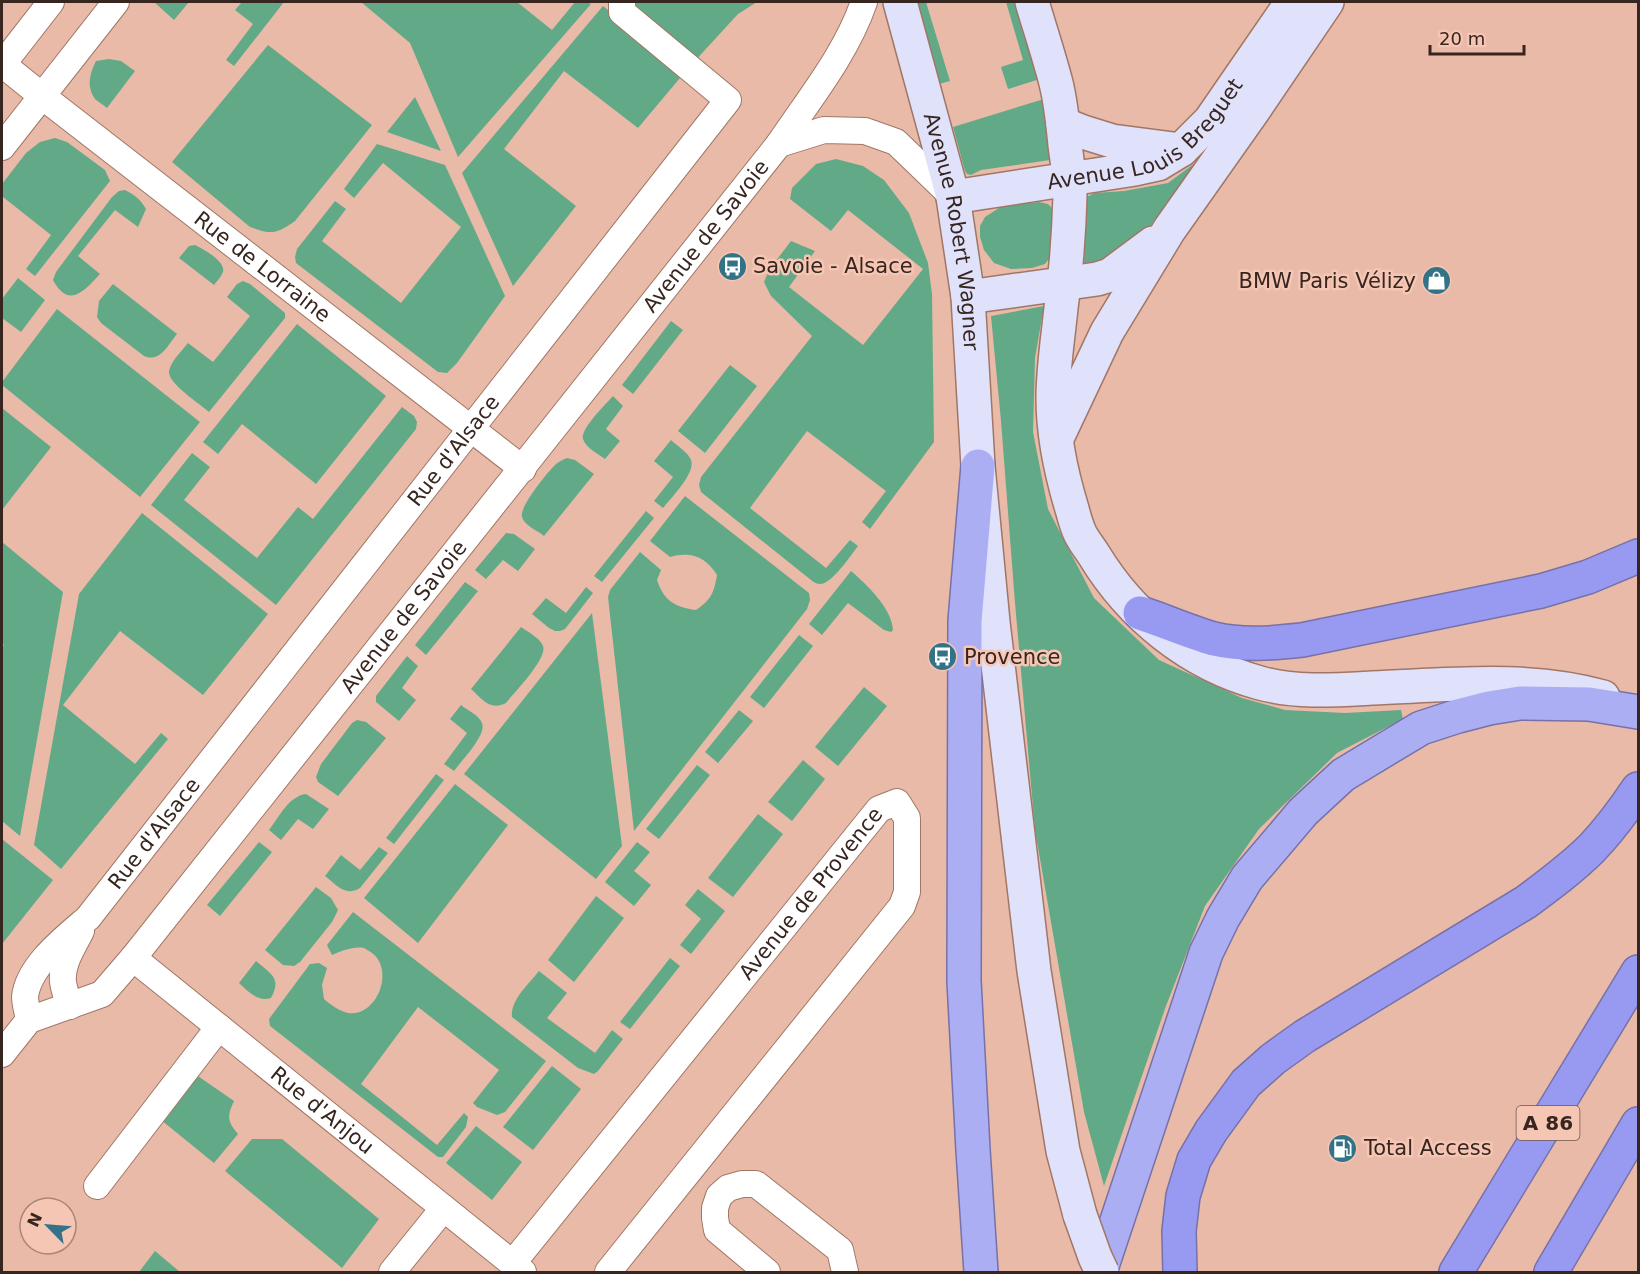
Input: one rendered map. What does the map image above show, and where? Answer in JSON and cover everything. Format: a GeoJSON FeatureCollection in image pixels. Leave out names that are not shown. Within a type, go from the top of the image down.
{"type":"FeatureCollection","features":[{"type":"Feature","properties":{"kind":"highway"},"geometry":{"type":"LineString","coordinates":[[978,466],[965,621],[964,981],[981,1272]]}},
{"type":"Feature","properties":{"kind":"highway"},"geometry":{"type":"LineString","coordinates":[[1140,613],[1216,639],[1245,643],[1302,640],[1541,591],[1588,577],[1638,556]]}},
{"type":"Feature","properties":{"kind":"highway"},"geometry":{"type":"LineString","coordinates":[[1101,1272],[1206,952],[1247,878],[1303,812],[1343,775],[1381,751],[1421,728],[1458,716],[1489,708],[1520,704],[1589,704],[1638,711]]}},
{"type":"Feature","properties":{"kind":"highway"},"geometry":{"type":"LineString","coordinates":[[1180,1272],[1179,1231],[1183,1196],[1194,1160],[1211,1131],[1246,1083],[1273,1059],[1305,1036],[1526,902],[1590,850],[1614,823],[1638,789]]}},
{"type":"Feature","properties":{"kind":"highway","name":"A 86"},"geometry":{"type":"LineString","coordinates":[[1456,1272],[1638,972]]}},
{"type":"Feature","properties":{"kind":"highway"},"geometry":{"type":"LineString","coordinates":[[1551,1272],[1638,1124]]}},
{"type":"Feature","properties":{"kind":"main road","name":"Avenue Robert Wagner"},"geometry":{"type":"LineString","coordinates":[[900,2],[953,197],[968,297],[978,466],[1034,971],[1063,1151],[1080,1215],[1101,1272]]}},
{"type":"Feature","properties":{"kind":"main road"},"geometry":{"type":"LineString","coordinates":[[1032,2],[1057,85],[1070,196],[1064,284],[1054,363],[1053,401],[1057,438],[1065,486],[1079,531],[1114,585],[1140,613],[1178,645],[1207,663],[1263,684],[1317,691],[1466,684],[1546,685],[1582,691],[1613,700],[1638,711]]}},
{"type":"Feature","properties":{"kind":"main road","name":"Avenue Louis Breguet"},"geometry":{"type":"LineString","coordinates":[[953,197],[1158,164],[1181,150],[1210,121],[1292,2]]}},
{"type":"Feature","properties":{"kind":"main road","name":"Avenue Louis Breguet"},"geometry":{"type":"LineString","coordinates":[[1169,230],[1327,2]]}},
{"type":"Feature","properties":{"kind":"main road"},"geometry":{"type":"LineString","coordinates":[[1063,124],[1112,141],[1181,150]]}},
{"type":"Feature","properties":{"kind":"main road"},"geometry":{"type":"LineString","coordinates":[[968,297],[1097,279],[1110,275],[1169,230]]}},
{"type":"Feature","properties":{"kind":"main road"},"geometry":{"type":"LineString","coordinates":[[1057,438],[1107,332],[1169,230]]}},
{"type":"Feature","properties":{"kind":"street"},"geometry":{"type":"LineString","coordinates":[[2,64],[51,2]]}},
{"type":"Feature","properties":{"kind":"street"},"geometry":{"type":"LineString","coordinates":[[2,147],[116,2]]}},
{"type":"Feature","properties":{"kind":"street","name":"Rue d'Alsace"},"geometry":{"type":"LineString","coordinates":[[29,1020],[25,998],[30,980],[48,954],[88,918],[728,100],[622,12],[622,2]]}},
{"type":"Feature","properties":{"kind":"street","name":"Avenue de Savoie"},"geometry":{"type":"LineString","coordinates":[[29,1020],[102,994],[133,958],[779,144],[838,57],[857,22],[864,2]]}},
{"type":"Feature","properties":{"kind":"street","name":"Rue de Lorraine"},"geometry":{"type":"LineString","coordinates":[[2,64],[523,469]]}},
{"type":"Feature","properties":{"kind":"street","name":"Avenue de Savoie"},"geometry":{"type":"LineString","coordinates":[[779,144],[824,130],[865,131],[896,142],[953,197]]}},
{"type":"Feature","properties":{"kind":"street","name":"Avenue de Provence"},"geometry":{"type":"LineString","coordinates":[[517,1268],[879,809],[897,802],[907,818],[907,892],[902,906],[608,1272]]}},
{"type":"Feature","properties":{"kind":"street","name":"Rue d'Alsace"},"geometry":{"type":"LineString","coordinates":[[70,1006],[62,973],[88,918]]}},
{"type":"Feature","properties":{"kind":"street","name":"Rue d'Anjou"},"geometry":{"type":"LineString","coordinates":[[133,958],[517,1268]]}},
{"type":"Feature","properties":{"kind":"street"},"geometry":{"type":"LineString","coordinates":[[3,1048],[29,1020]]}},
{"type":"Feature","properties":{"kind":"street"},"geometry":{"type":"LineString","coordinates":[[97,1186],[219,1027]]}},
{"type":"Feature","properties":{"kind":"street"},"geometry":{"type":"LineString","coordinates":[[689,1172],[719,1196]]}},
{"type":"Feature","properties":{"kind":"street"},"geometry":{"type":"LineString","coordinates":[[767,1272],[717,1230],[715,1208],[719,1196],[728,1188],[742,1184],[756,1184],[840,1250],[844,1272]]}},
{"type":"Feature","properties":{"kind":"street"},"geometry":{"type":"LineString","coordinates":[[392,1272],[443,1209]]}},
{"type":"Feature","properties":{"kind":"green space"},"geometry":{"type":"Polygon","coordinates":[[[154,2],[189,2],[174,20],[154,2]]]}},
{"type":"Feature","properties":{"kind":"green space"},"geometry":{"type":"Polygon","coordinates":[[[242,2],[284,2],[234,66],[226,60],[253,24],[235,10],[242,2]]]}},
{"type":"Feature","properties":{"kind":"green space"},"geometry":{"type":"Polygon","coordinates":[[[361,2],[517,2],[552,30],[575,2],[591,4],[458,157],[410,43],[361,2]]]}},
{"type":"Feature","properties":{"kind":"green space"},"geometry":{"type":"Polygon","coordinates":[[[632,2],[757,2],[738,14],[693,63],[634,11],[632,2]]]}},
{"type":"Feature","properties":{"kind":"green space"},"geometry":{"type":"Polygon","coordinates":[[[914,2],[926,2],[950,81],[939,84],[914,2]]]}},
{"type":"Feature","properties":{"kind":"green space"},"geometry":{"type":"Polygon","coordinates":[[[1006,2],[1016,2],[1040,79],[1008,89],[1001,67],[1023,60],[1006,2]]]}},
{"type":"Feature","properties":{"kind":"green space"},"geometry":{"type":"Polygon","coordinates":[[[603,6],[685,72],[638,128],[564,71],[504,149],[576,206],[513,286],[462,173],[603,6]]]}},
{"type":"Feature","properties":{"kind":"green space"},"geometry":{"type":"Polygon","coordinates":[[[268,45],[372,125],[295,221],[274,232],[250,227],[172,162],[268,45]]]}},
{"type":"Feature","properties":{"kind":"green space"},"geometry":{"type":"Polygon","coordinates":[[[109,59],[121,61],[135,71],[107,108],[95,99],[90,80],[96,61],[109,59]]]}},
{"type":"Feature","properties":{"kind":"green space"},"geometry":{"type":"Polygon","coordinates":[[[415,97],[441,151],[387,132],[415,97]]]}},
{"type":"Feature","properties":{"kind":"green space"},"geometry":{"type":"Polygon","coordinates":[[[1044,99],[1050,160],[967,174],[953,127],[1044,99]]]}},
{"type":"Feature","properties":{"kind":"green space"},"geometry":{"type":"Polygon","coordinates":[[[55,138],[67,142],[105,170],[110,181],[35,276],[26,269],[51,235],[2,198],[2,184],[26,153],[40,142],[55,138]]]}},
{"type":"Feature","properties":{"kind":"green space"},"geometry":{"type":"Polygon","coordinates":[[[377,144],[445,165],[505,296],[457,363],[447,373],[438,372],[296,263],[297,249],[335,201],[346,209],[322,241],[401,303],[461,227],[383,163],[354,198],[344,189],[377,144]]]}},
{"type":"Feature","properties":{"kind":"green space"},"geometry":{"type":"Polygon","coordinates":[[[1206,150],[1150,226],[1130,249],[1084,270],[1087,197],[1094,193],[1124,191],[1168,183],[1195,163],[1206,150]]]}},
{"type":"Feature","properties":{"kind":"green space"},"geometry":{"type":"Polygon","coordinates":[[[836,159],[863,166],[884,180],[909,213],[928,263],[932,294],[934,442],[870,529],[862,522],[886,491],[807,431],[750,508],[826,568],[850,540],[858,546],[830,580],[820,584],[812,581],[701,492],[699,485],[701,477],[812,336],[771,296],[764,282],[769,270],[791,241],[815,251],[789,287],[863,345],[923,269],[848,210],[831,231],[790,199],[792,188],[816,164],[836,159]]]}},
{"type":"Feature","properties":{"kind":"green space"},"geometry":{"type":"Polygon","coordinates":[[[125,190],[137,198],[146,209],[138,227],[115,210],[78,256],[100,274],[83,291],[71,296],[65,294],[53,280],[56,272],[112,197],[119,191],[125,190]]]}},
{"type":"Feature","properties":{"kind":"green space"},"geometry":{"type":"Polygon","coordinates":[[[1039,202],[1048,204],[1055,211],[1052,255],[1045,264],[1032,268],[1011,269],[994,263],[984,250],[980,237],[980,226],[985,217],[1002,206],[1039,202]]]}},
{"type":"Feature","properties":{"kind":"green space"},"geometry":{"type":"Polygon","coordinates":[[[195,245],[213,256],[223,268],[222,274],[214,285],[179,258],[189,246],[195,245]]]}},
{"type":"Feature","properties":{"kind":"green space"},"geometry":{"type":"Polygon","coordinates":[[[18,278],[45,300],[21,332],[2,318],[2,299],[18,278]]]}},
{"type":"Feature","properties":{"kind":"green space"},"geometry":{"type":"Polygon","coordinates":[[[243,281],[250,284],[285,313],[285,318],[209,412],[178,387],[170,376],[170,367],[188,343],[213,362],[250,316],[227,297],[237,284],[243,281]]]}},
{"type":"Feature","properties":{"kind":"green space"},"geometry":{"type":"Polygon","coordinates":[[[113,284],[177,334],[159,355],[150,358],[144,356],[101,323],[97,317],[99,301],[113,284]]]}},
{"type":"Feature","properties":{"kind":"green space"},"geometry":{"type":"Polygon","coordinates":[[[1044,306],[1035,358],[1033,432],[1048,509],[1094,598],[1159,660],[1242,698],[1285,710],[1345,713],[1401,710],[1403,719],[1337,753],[1259,829],[1205,906],[1166,1006],[1104,1186],[1084,1112],[1035,830],[991,316],[1044,306]]]}},
{"type":"Feature","properties":{"kind":"green space"},"geometry":{"type":"Polygon","coordinates":[[[57,309],[200,422],[140,497],[2,385],[57,309]]]}},
{"type":"Feature","properties":{"kind":"green space"},"geometry":{"type":"Polygon","coordinates":[[[671,321],[683,330],[633,394],[622,385],[671,321]]]}},
{"type":"Feature","properties":{"kind":"green space"},"geometry":{"type":"Polygon","coordinates":[[[297,324],[386,396],[316,484],[242,424],[218,454],[203,442],[297,324]]]}},
{"type":"Feature","properties":{"kind":"green space"},"geometry":{"type":"Polygon","coordinates":[[[730,365],[757,386],[705,453],[678,431],[730,365]]]}},
{"type":"Feature","properties":{"kind":"green space"},"geometry":{"type":"Polygon","coordinates":[[[613,396],[623,406],[606,429],[620,441],[605,459],[587,445],[583,435],[589,423],[613,396]]]}},
{"type":"Feature","properties":{"kind":"green space"},"geometry":{"type":"Polygon","coordinates":[[[402,407],[414,416],[417,422],[416,429],[276,605],[151,505],[192,453],[210,467],[184,500],[257,558],[298,507],[313,519],[402,407]]]}},
{"type":"Feature","properties":{"kind":"green space"},"geometry":{"type":"Polygon","coordinates":[[[2,408],[51,447],[2,510],[2,408]]]}},
{"type":"Feature","properties":{"kind":"green space"},"geometry":{"type":"Polygon","coordinates":[[[671,440],[687,454],[692,465],[682,485],[663,508],[654,501],[673,477],[654,461],[671,440]]]}},
{"type":"Feature","properties":{"kind":"green space"},"geometry":{"type":"Polygon","coordinates":[[[567,458],[575,460],[594,474],[544,536],[525,523],[522,512],[546,475],[556,464],[567,458]]]}},
{"type":"Feature","properties":{"kind":"green space"},"geometry":{"type":"Polygon","coordinates":[[[685,496],[809,593],[810,600],[807,609],[634,831],[608,597],[610,590],[640,552],[661,570],[657,580],[663,593],[671,602],[696,610],[705,603],[713,591],[717,575],[713,569],[703,560],[691,555],[670,557],[650,541],[685,496]]]}},
{"type":"Feature","properties":{"kind":"green space"},"geometry":{"type":"Polygon","coordinates":[[[646,511],[654,518],[602,582],[594,576],[646,511]]]}},
{"type":"Feature","properties":{"kind":"green space"},"geometry":{"type":"Polygon","coordinates":[[[142,513],[268,614],[203,695],[120,631],[63,705],[135,764],[161,733],[168,739],[61,869],[34,845],[79,594],[142,513]]]}},
{"type":"Feature","properties":{"kind":"green space"},"geometry":{"type":"Polygon","coordinates":[[[506,533],[514,534],[535,549],[518,571],[503,560],[486,579],[475,570],[506,533]]]}},
{"type":"Feature","properties":{"kind":"green space"},"geometry":{"type":"Polygon","coordinates":[[[2,542],[63,592],[20,836],[2,821],[2,648],[4,645],[2,642],[2,542]]]}},
{"type":"Feature","properties":{"kind":"green space"},"geometry":{"type":"Polygon","coordinates":[[[851,571],[883,605],[892,622],[891,632],[884,630],[848,603],[822,635],[809,624],[851,571]]]}},
{"type":"Feature","properties":{"kind":"green space"},"geometry":{"type":"Polygon","coordinates":[[[465,582],[478,591],[426,655],[415,645],[465,582]]]}},
{"type":"Feature","properties":{"kind":"green space"},"geometry":{"type":"Polygon","coordinates":[[[586,587],[593,593],[565,629],[555,631],[532,614],[546,598],[566,613],[586,587]]]}},
{"type":"Feature","properties":{"kind":"green space"},"geometry":{"type":"Polygon","coordinates":[[[592,613],[622,846],[596,879],[464,774],[592,613]]]}},
{"type":"Feature","properties":{"kind":"green space"},"geometry":{"type":"Polygon","coordinates":[[[521,627],[534,635],[543,646],[540,659],[523,684],[506,703],[491,705],[471,689],[521,627]]]}},
{"type":"Feature","properties":{"kind":"green space"},"geometry":{"type":"Polygon","coordinates":[[[799,635],[813,646],[764,708],[750,697],[799,635]]]}},
{"type":"Feature","properties":{"kind":"green space"},"geometry":{"type":"Polygon","coordinates":[[[407,656],[418,666],[402,688],[416,700],[399,721],[376,702],[376,696],[407,656]]]}},
{"type":"Feature","properties":{"kind":"green space"},"geometry":{"type":"Polygon","coordinates":[[[864,687],[887,706],[838,766],[815,747],[864,687]]]}},
{"type":"Feature","properties":{"kind":"green space"},"geometry":{"type":"Polygon","coordinates":[[[461,705],[479,718],[483,728],[477,741],[454,771],[444,764],[467,733],[450,719],[461,705]]]}},
{"type":"Feature","properties":{"kind":"green space"},"geometry":{"type":"Polygon","coordinates":[[[739,710],[753,721],[718,763],[705,752],[739,710]]]}},
{"type":"Feature","properties":{"kind":"green space"},"geometry":{"type":"Polygon","coordinates":[[[357,720],[366,722],[386,738],[338,796],[318,782],[316,777],[321,764],[352,723],[357,720]]]}},
{"type":"Feature","properties":{"kind":"green space"},"geometry":{"type":"Polygon","coordinates":[[[803,760],[825,779],[792,821],[768,802],[803,760]]]}},
{"type":"Feature","properties":{"kind":"green space"},"geometry":{"type":"Polygon","coordinates":[[[697,765],[710,775],[659,839],[646,829],[697,765]]]}},
{"type":"Feature","properties":{"kind":"green space"},"geometry":{"type":"Polygon","coordinates":[[[436,774],[444,780],[394,844],[386,838],[436,774]]]}},
{"type":"Feature","properties":{"kind":"green space"},"geometry":{"type":"Polygon","coordinates":[[[455,784],[508,825],[418,943],[364,898],[455,784]]]}},
{"type":"Feature","properties":{"kind":"green space"},"geometry":{"type":"Polygon","coordinates":[[[306,794],[329,809],[313,829],[298,819],[281,840],[269,830],[289,803],[306,794]]]}},
{"type":"Feature","properties":{"kind":"green space"},"geometry":{"type":"Polygon","coordinates":[[[758,814],[783,834],[733,897],[708,878],[758,814]]]}},
{"type":"Feature","properties":{"kind":"green space"},"geometry":{"type":"Polygon","coordinates":[[[2,839],[53,880],[2,944],[2,839]]]}},
{"type":"Feature","properties":{"kind":"green space"},"geometry":{"type":"Polygon","coordinates":[[[259,842],[272,852],[220,916],[207,905],[259,842]]]}},
{"type":"Feature","properties":{"kind":"green space"},"geometry":{"type":"Polygon","coordinates":[[[637,842],[650,852],[634,871],[651,885],[634,906],[605,882],[637,842]]]}},
{"type":"Feature","properties":{"kind":"green space"},"geometry":{"type":"Polygon","coordinates":[[[379,847],[388,853],[360,888],[345,891],[325,876],[341,855],[360,870],[379,847]]]}},
{"type":"Feature","properties":{"kind":"green space"},"geometry":{"type":"Polygon","coordinates":[[[316,887],[331,898],[338,910],[332,922],[300,962],[294,966],[283,965],[265,950],[316,887]]]}},
{"type":"Feature","properties":{"kind":"green space"},"geometry":{"type":"Polygon","coordinates":[[[698,889],[725,911],[691,954],[680,945],[701,919],[685,905],[698,889]]]}},
{"type":"Feature","properties":{"kind":"green space"},"geometry":{"type":"Polygon","coordinates":[[[596,896],[624,918],[574,982],[548,960],[596,896]]]}},
{"type":"Feature","properties":{"kind":"green space"},"geometry":{"type":"Polygon","coordinates":[[[353,912],[546,1061],[505,1112],[497,1115],[477,1107],[473,1103],[499,1070],[418,1007],[361,1084],[437,1145],[464,1113],[468,1117],[466,1127],[443,1157],[438,1157],[270,1026],[269,1019],[310,964],[319,963],[327,968],[322,985],[324,999],[332,1006],[348,1013],[358,1012],[367,1008],[374,1000],[380,991],[382,981],[379,961],[364,948],[352,948],[332,955],[327,945],[353,912]]]}},
{"type":"Feature","properties":{"kind":"green space"},"geometry":{"type":"Polygon","coordinates":[[[670,958],[680,966],[630,1029],[620,1022],[670,958]]]}},
{"type":"Feature","properties":{"kind":"green space"},"geometry":{"type":"Polygon","coordinates":[[[256,961],[270,973],[275,981],[271,998],[257,997],[239,983],[256,961]]]}},
{"type":"Feature","properties":{"kind":"green space"},"geometry":{"type":"Polygon","coordinates":[[[539,971],[567,993],[547,1018],[595,1053],[612,1030],[623,1039],[594,1074],[578,1068],[512,1017],[517,998],[539,971]]]}},
{"type":"Feature","properties":{"kind":"green space"},"geometry":{"type":"Polygon","coordinates":[[[552,1066],[581,1089],[533,1150],[503,1127],[552,1066]]]}},
{"type":"Feature","properties":{"kind":"green space"},"geometry":{"type":"Polygon","coordinates":[[[195,1074],[234,1101],[229,1118],[238,1134],[214,1163],[161,1120],[195,1074]]]}},
{"type":"Feature","properties":{"kind":"green space"},"geometry":{"type":"Polygon","coordinates":[[[476,1126],[522,1162],[492,1200],[446,1163],[476,1126]]]}},
{"type":"Feature","properties":{"kind":"green space"},"geometry":{"type":"Polygon","coordinates":[[[252,1139],[282,1139],[379,1219],[342,1268],[225,1171],[252,1139]]]}},
{"type":"Feature","properties":{"kind":"green space"},"geometry":{"type":"Polygon","coordinates":[[[155,1251],[180,1272],[139,1272],[155,1251]]]}},
{"type":"Feature","properties":{"kind":"place","name":"Savoie - Alsace"},"geometry":{"type":"Point","coordinates":[732,266]}},
{"type":"Feature","properties":{"kind":"place","name":"BMW Paris Vélizy"},"geometry":{"type":"Point","coordinates":[1437,281]}},
{"type":"Feature","properties":{"kind":"place","name":"Provence"},"geometry":{"type":"Point","coordinates":[943,657]}},
{"type":"Feature","properties":{"kind":"place","name":"Total Access"},"geometry":{"type":"Point","coordinates":[1343,1148]}}]}
